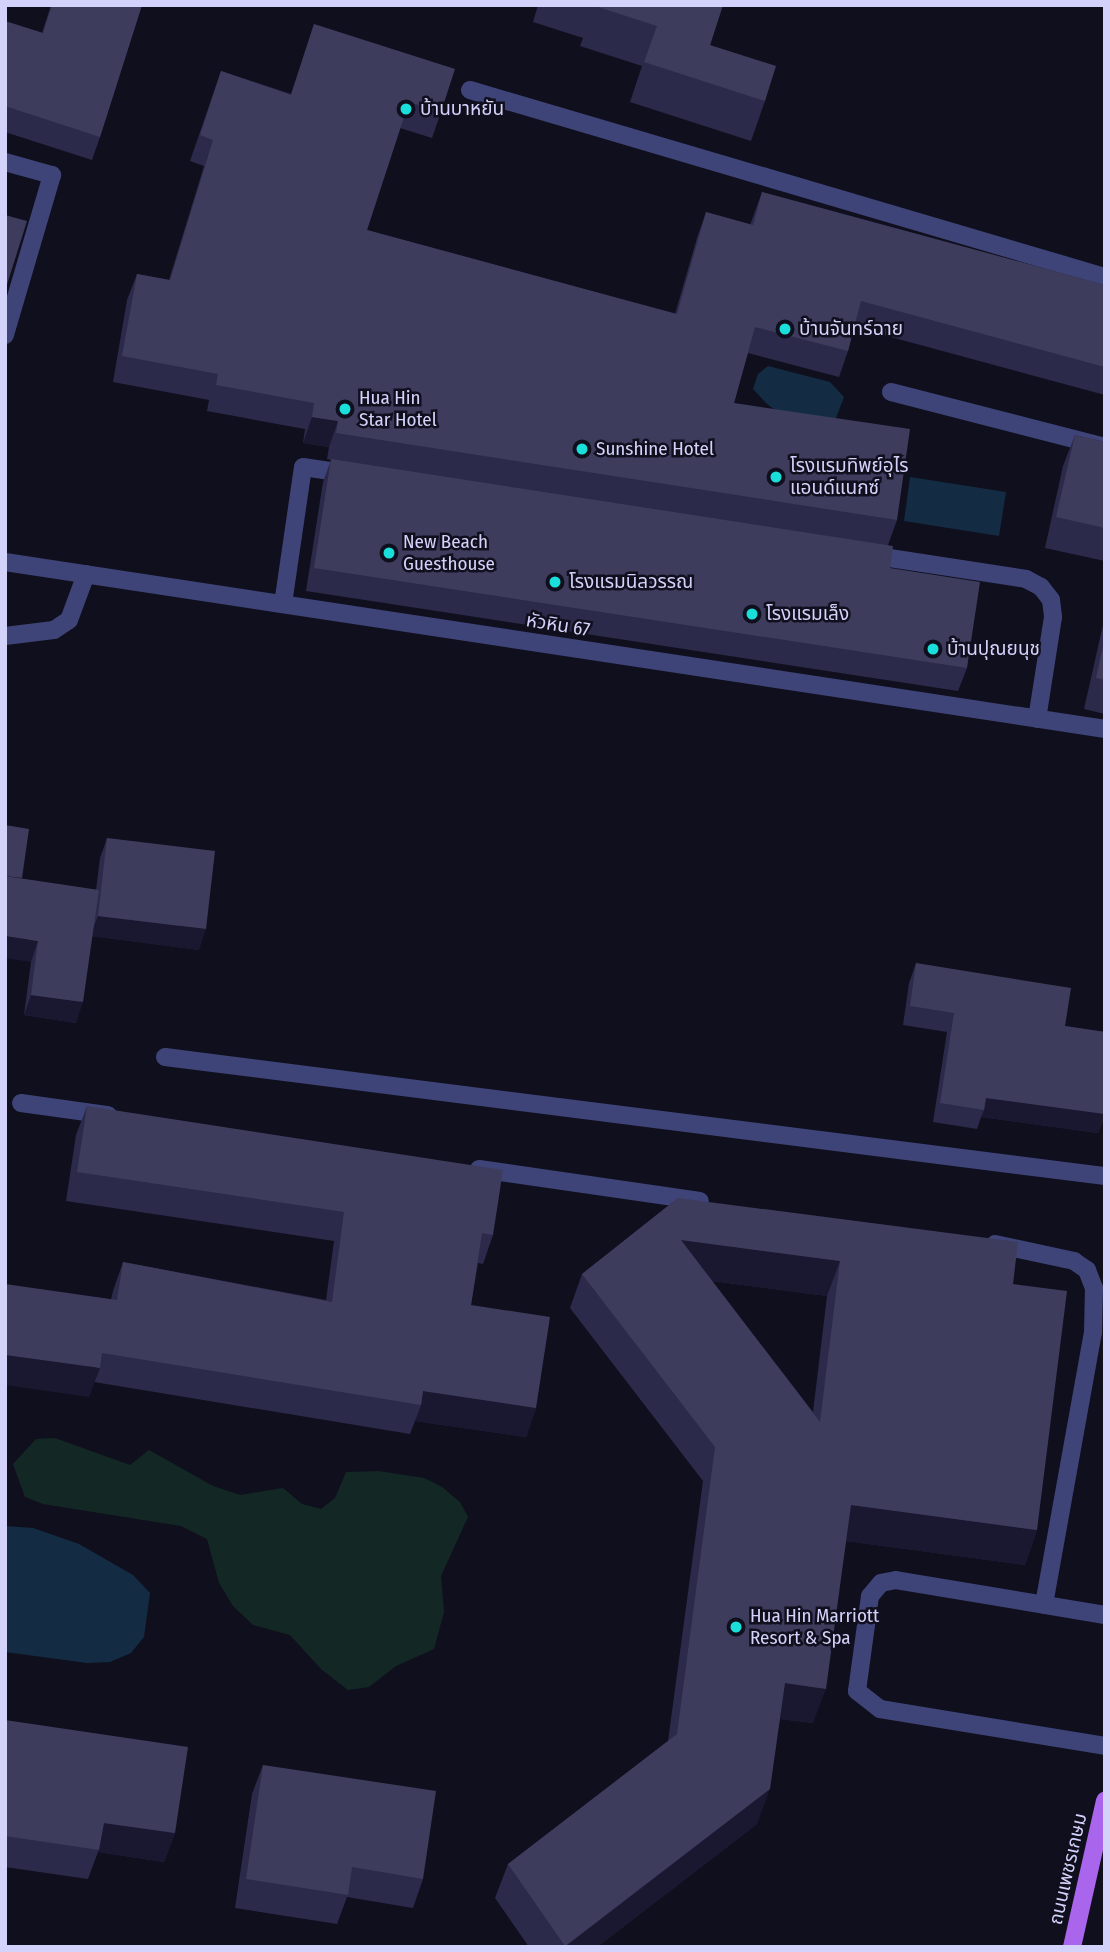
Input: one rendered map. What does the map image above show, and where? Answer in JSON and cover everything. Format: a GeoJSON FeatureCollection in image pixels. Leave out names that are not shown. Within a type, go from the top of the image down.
{"type":"FeatureCollection","features":[{"type":"Feature","properties":{"kind":"main road","name":"ถนนเพชรเกษม"},"geometry":{"type":"LineString","coordinates":[[1072,1947],[1105,1801]]}},
{"type":"Feature","properties":{"kind":"street"},"geometry":{"type":"LineString","coordinates":[[470,90],[1105,277]]}},
{"type":"Feature","properties":{"kind":"street"},"geometry":{"type":"LineString","coordinates":[[5,162],[52,175],[5,335]]}},
{"type":"Feature","properties":{"kind":"street"},"geometry":{"type":"LineString","coordinates":[[891,393],[1105,447]]}},
{"type":"Feature","properties":{"kind":"street"},"geometry":{"type":"LineString","coordinates":[[284,604],[303,467],[371,477]]}},
{"type":"Feature","properties":{"kind":"street"},"geometry":{"type":"LineString","coordinates":[[849,552],[1026,579],[1041,587],[1051,600],[1053,617],[1037,719]]}},
{"type":"Feature","properties":{"kind":"street","name":"หัวหิน 67"},"geometry":{"type":"LineString","coordinates":[[5,562],[1105,729]]}},
{"type":"Feature","properties":{"kind":"street"},"geometry":{"type":"LineString","coordinates":[[5,636],[54,630],[69,620],[86,574]]}},
{"type":"Feature","properties":{"kind":"street"},"geometry":{"type":"LineString","coordinates":[[165,1057],[1105,1176]]}},
{"type":"Feature","properties":{"kind":"street"},"geometry":{"type":"LineString","coordinates":[[21,1102],[132,1119]]}},
{"type":"Feature","properties":{"kind":"street"},"geometry":{"type":"LineString","coordinates":[[462,1167],[724,1205]]}},
{"type":"Feature","properties":{"kind":"street"},"geometry":{"type":"LineString","coordinates":[[972,1241],[1074,1261],[1087,1270],[1094,1289],[1093,1332],[1044,1605]]}},
{"type":"Feature","properties":{"kind":"street"},"geometry":{"type":"LineString","coordinates":[[1105,1615],[896,1580],[881,1583],[870,1596],[857,1691],[880,1709],[1105,1746]]}},
{"type":"Feature","properties":{"kind":"green space"},"geometry":{"type":"Polygon","coordinates":[[[55,1438],[130,1465],[149,1450],[213,1486],[240,1495],[283,1488],[302,1504],[321,1509],[335,1498],[346,1472],[378,1471],[424,1478],[442,1487],[460,1502],[468,1517],[441,1576],[444,1612],[434,1649],[396,1666],[369,1687],[348,1690],[321,1669],[290,1635],[253,1625],[233,1606],[219,1583],[207,1539],[181,1526],[43,1504],[25,1497],[13,1464],[36,1439],[55,1438]]]}},
{"type":"Feature","properties":{"kind":"water"},"geometry":{"type":"Polygon","coordinates":[[[768,366],[830,382],[844,397],[836,418],[802,430],[767,404],[753,389],[758,374],[768,366]]]}},
{"type":"Feature","properties":{"kind":"water"},"geometry":{"type":"Polygon","coordinates":[[[910,477],[1006,492],[999,536],[904,521],[910,477]]]}},
{"type":"Feature","properties":{"kind":"water"},"geometry":{"type":"Polygon","coordinates":[[[5,1526],[33,1528],[79,1544],[133,1575],[150,1593],[144,1637],[131,1653],[110,1662],[87,1663],[5,1652],[5,1526]]]}},
{"type":"Feature","properties":{"kind":"building"},"geometry":{"type":"Polygon","coordinates":[[[52,5],[142,5],[100,137],[5,106],[5,21],[43,33],[52,5]]]}},
{"type":"Feature","properties":{"kind":"building"},"geometry":{"type":"Polygon","coordinates":[[[595,5],[723,5],[710,45],[776,66],[765,101],[644,62],[657,26],[595,5]]]}},
{"type":"Feature","properties":{"kind":"building"},"geometry":{"type":"Polygon","coordinates":[[[314,24],[455,69],[441,112],[409,102],[367,230],[677,314],[706,212],[753,225],[762,192],[1105,285],[1105,367],[861,301],[848,351],[755,327],[734,403],[910,429],[897,520],[336,433],[338,421],[312,417],[314,403],[216,385],[218,374],[122,356],[137,274],[170,280],[213,140],[200,135],[221,71],[291,95],[314,24]]]}},
{"type":"Feature","properties":{"kind":"building"},"geometry":{"type":"Polygon","coordinates":[[[5,215],[27,221],[5,291],[5,215]]]}},
{"type":"Feature","properties":{"kind":"building"},"geometry":{"type":"Polygon","coordinates":[[[1075,435],[1105,442],[1105,528],[1056,517],[1075,435]]]}},
{"type":"Feature","properties":{"kind":"building"},"geometry":{"type":"Polygon","coordinates":[[[331,459],[893,546],[890,568],[980,582],[967,668],[314,568],[331,459]]]}},
{"type":"Feature","properties":{"kind":"building"},"geometry":{"type":"Polygon","coordinates":[[[1105,637],[1105,680],[1096,678],[1105,637]]]}},
{"type":"Feature","properties":{"kind":"building"},"geometry":{"type":"Polygon","coordinates":[[[5,825],[29,829],[22,878],[5,876],[5,825]]]}},
{"type":"Feature","properties":{"kind":"building"},"geometry":{"type":"Polygon","coordinates":[[[107,838],[215,851],[206,929],[98,916],[107,838]]]}},
{"type":"Feature","properties":{"kind":"building"},"geometry":{"type":"Polygon","coordinates":[[[5,876],[99,890],[83,1002],[31,995],[38,941],[5,936],[5,876]]]}},
{"type":"Feature","properties":{"kind":"building"},"geometry":{"type":"Polygon","coordinates":[[[916,963],[1071,988],[1065,1026],[1105,1032],[1105,1114],[986,1098],[984,1110],[940,1103],[954,1013],[910,1006],[916,963]]]}},
{"type":"Feature","properties":{"kind":"building"},"geometry":{"type":"Polygon","coordinates":[[[87,1106],[503,1170],[493,1235],[482,1233],[471,1305],[550,1317],[536,1408],[423,1391],[421,1405],[102,1353],[100,1368],[5,1355],[5,1284],[117,1300],[123,1262],[332,1302],[344,1212],[77,1172],[87,1106]]]}},
{"type":"Feature","properties":{"kind":"building"},"geometry":{"type":"Polygon","coordinates":[[[678,1198],[1018,1242],[1013,1284],[1067,1291],[1037,1530],[851,1505],[826,1689],[785,1683],[770,1789],[565,1946],[508,1864],[677,1734],[715,1447],[582,1274],[678,1198]],[[681,1240],[820,1422],[840,1261],[681,1240]]]}},
{"type":"Feature","properties":{"kind":"building"},"geometry":{"type":"Polygon","coordinates":[[[5,1720],[188,1747],[175,1833],[104,1823],[99,1850],[5,1836],[5,1720]]]}},
{"type":"Feature","properties":{"kind":"building"},"geometry":{"type":"Polygon","coordinates":[[[263,1765],[436,1791],[423,1879],[352,1867],[348,1895],[246,1879],[263,1765]]]}},
{"type":"Feature","properties":{"kind":"place","name":"บ้านบาหยัน"},"geometry":{"type":"Point","coordinates":[406,109]}},
{"type":"Feature","properties":{"kind":"place","name":"บ้านจันทร์ฉาย"},"geometry":{"type":"Point","coordinates":[785,329]}},
{"type":"Feature","properties":{"kind":"place","name":"Hua Hin Star Hotel"},"geometry":{"type":"Point","coordinates":[345,409]}},
{"type":"Feature","properties":{"kind":"place","name":"Sunshine Hotel"},"geometry":{"type":"Point","coordinates":[582,449]}},
{"type":"Feature","properties":{"kind":"place","name":"โรงแรมทิพย์อุไร แอนด์แนกซ์"},"geometry":{"type":"Point","coordinates":[776,477]}},
{"type":"Feature","properties":{"kind":"place","name":"New Beach Guesthouse"},"geometry":{"type":"Point","coordinates":[389,553]}},
{"type":"Feature","properties":{"kind":"place","name":"โรงแรมนิลวรรณ"},"geometry":{"type":"Point","coordinates":[555,582]}},
{"type":"Feature","properties":{"kind":"place","name":"โรงแรมเล็ง"},"geometry":{"type":"Point","coordinates":[752,614]}},
{"type":"Feature","properties":{"kind":"place","name":"บ้านปุณยนุช"},"geometry":{"type":"Point","coordinates":[933,649]}},
{"type":"Feature","properties":{"kind":"place","name":"Hua Hin Marriott Resort & Spa"},"geometry":{"type":"Point","coordinates":[736,1627]}}]}
